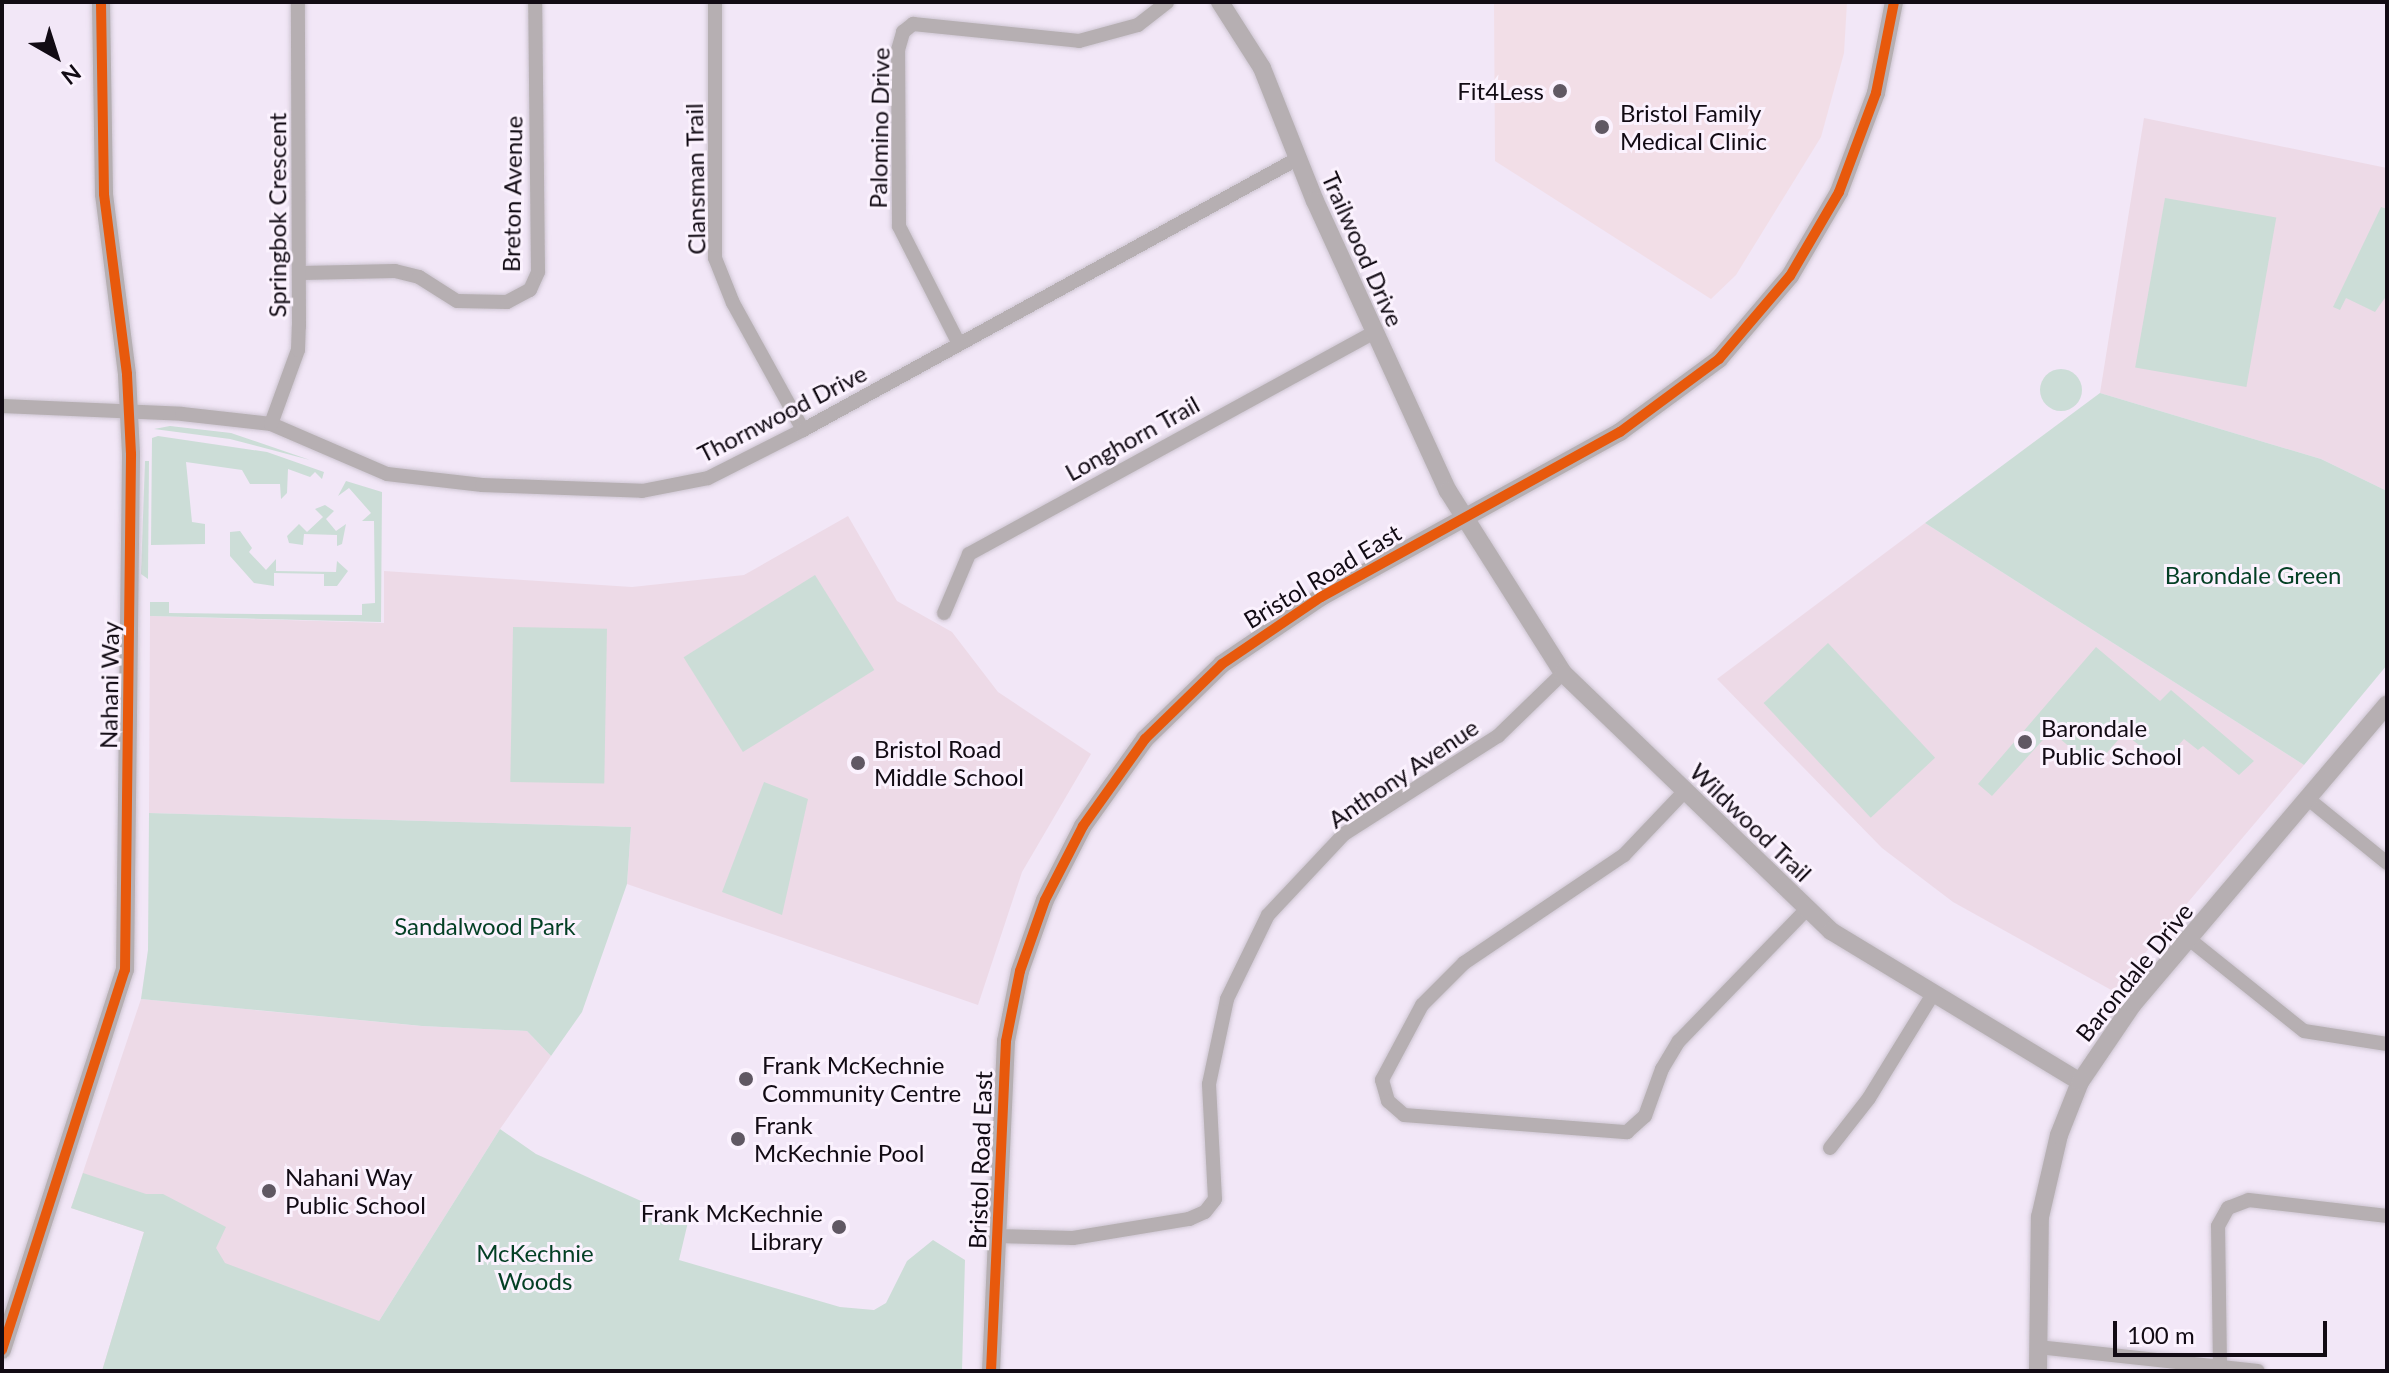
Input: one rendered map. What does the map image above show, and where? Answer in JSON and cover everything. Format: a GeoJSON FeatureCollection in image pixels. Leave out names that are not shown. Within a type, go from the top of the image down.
{"type":"FeatureCollection","features":[{"type":"Feature","properties":{"kind":"street","name":"Nahani Way"},"geometry":{"type":"LineString","coordinates":[[2,1350],[125,970],[129,412],[104,194],[101,2]]}},
{"type":"Feature","properties":{"kind":"street","name":"Springbok Crescent"},"geometry":{"type":"LineString","coordinates":[[271,424],[298,350],[302,273],[298,2]]}},
{"type":"Feature","properties":{"kind":"street","name":"Breton Avenue"},"geometry":{"type":"LineString","coordinates":[[302,273],[395,271],[419,277],[457,301],[507,302],[530,290],[538,272],[535,2]]}},
{"type":"Feature","properties":{"kind":"street","name":"Clansman Trail"},"geometry":{"type":"LineString","coordinates":[[715,2],[715,258],[733,303],[803,430]]}},
{"type":"Feature","properties":{"kind":"street","name":"Palomino Drive"},"geometry":{"type":"LineString","coordinates":[[959,344],[899,226],[898,50],[903,32],[913,24],[1079,41],[1138,25],[1167,2]]}},
{"type":"Feature","properties":{"kind":"street","name":"Trailwood Drive"},"geometry":{"type":"LineString","coordinates":[[1220,2],[1262,68],[1297,159],[1374,332],[1462,516]]}},
{"type":"Feature","properties":{"kind":"street","name":"Bristol Road East"},"geometry":{"type":"LineString","coordinates":[[991,1371],[1001,1088],[1015,993],[1045,900],[1083,826],[1145,739],[1222,664],[1321,597],[1658,408],[1719,359],[1760,314],[1817,236],[1839,192],[1876,93],[1894,2]]}},
{"type":"Feature","properties":{"kind":"street","name":"Thornwood Drive"},"geometry":{"type":"LineString","coordinates":[[2,406],[129,412],[271,424],[387,474],[482,485],[642,491],[708,478],[803,430],[1297,159]]}},
{"type":"Feature","properties":{"kind":"street","name":"Longhorn Trail"},"geometry":{"type":"LineString","coordinates":[[944,613],[969,554],[1374,332]]}},
{"type":"Feature","properties":{"kind":"street","name":"Wildwood Trail"},"geometry":{"type":"LineString","coordinates":[[1462,516],[1563,673],[1831,931],[2080,1082]]}},
{"type":"Feature","properties":{"kind":"street","name":"Anthony Avenue"},"geometry":{"type":"LineString","coordinates":[[996,1236],[1073,1238],[1189,1219],[1205,1212],[1215,1199],[1209,1084],[1224,1013],[1268,915],[1344,834],[1498,736],[1563,673]]}},
{"type":"Feature","properties":{"kind":"street","name":"Barondale Drive"},"geometry":{"type":"LineString","coordinates":[[2038,1371],[2040,1217],[2059,1135],[2080,1082],[2126,1013],[2387,704]]}},
{"type":"Feature","properties":{"kind":"street"},"geometry":{"type":"LineString","coordinates":[[1684,792],[1624,855],[1464,963],[1422,1005],[1382,1080],[1388,1101],[1404,1115],[1627,1132],[1645,1116],[1662,1069],[1679,1041],[1807,909]]}},
{"type":"Feature","properties":{"kind":"street"},"geometry":{"type":"LineString","coordinates":[[2307,798],[2387,863]]}},
{"type":"Feature","properties":{"kind":"street"},"geometry":{"type":"LineString","coordinates":[[2189,939],[2304,1031],[2387,1044]]}},
{"type":"Feature","properties":{"kind":"street"},"geometry":{"type":"LineString","coordinates":[[1830,1148],[1869,1098],[1933,994]]}},
{"type":"Feature","properties":{"kind":"street"},"geometry":{"type":"LineString","coordinates":[[2220,1367],[2218,1226],[2228,1208],[2249,1200],[2387,1216]]}},
{"type":"Feature","properties":{"kind":"street"},"geometry":{"type":"LineString","coordinates":[[2038,1347],[2258,1371]]}},
{"type":"Feature","properties":{"kind":"shaded area"},"geometry":{"type":"Polygon","coordinates":[[[1494,2],[1847,2],[1844,53],[1821,137],[1736,275],[1711,299],[1495,161],[1494,2]]]}},
{"type":"Feature","properties":{"kind":"shaded area"},"geometry":{"type":"Polygon","coordinates":[[[2144,118],[2387,168],[2387,491],[2321,459],[2100,393],[2144,118]]]}},
{"type":"Feature","properties":{"kind":"shaded area"},"geometry":{"type":"Polygon","coordinates":[[[848,516],[897,601],[952,632],[998,692],[1091,754],[1022,872],[978,1005],[627,884],[631,827],[149,813],[150,616],[384,623],[384,571],[632,587],[744,575],[848,516]]]}},
{"type":"Feature","properties":{"kind":"shaded area","name":"Barondale Public School"},"geometry":{"type":"Polygon","coordinates":[[[1925,523],[2304,765],[2113,991],[1953,902],[1882,848],[1717,679],[1925,523]]]}},
{"type":"Feature","properties":{"kind":"shaded area","name":"Nahani Way Public School"},"geometry":{"type":"Polygon","coordinates":[[[141,999],[421,1026],[527,1031],[551,1056],[500,1129],[379,1321],[102,1371],[144,1232],[71,1208],[141,999]]]}},
{"type":"Feature","properties":{"kind":"green space"},"geometry":{"type":"Polygon","coordinates":[[[2165,198],[2276,218],[2246,387],[2135,367],[2165,198]]]}},
{"type":"Feature","properties":{"kind":"green space"},"geometry":{"type":"Polygon","coordinates":[[[2381,207],[2387,209],[2387,295],[2375,312],[2346,298],[2340,310],[2333,307],[2381,207]]]}},
{"type":"Feature","properties":{"kind":"green space"},"geometry":{"type":"Polygon","coordinates":[[[2061,369],[2076,375],[2082,390],[2076,405],[2061,411],[2046,405],[2040,390],[2046,375],[2061,369]]]}},
{"type":"Feature","properties":{"kind":"green space","name":"Barondale Green"},"geometry":{"type":"Polygon","coordinates":[[[2100,393],[2321,459],[2387,491],[2387,665],[2304,765],[1925,523],[2100,393]]]}},
{"type":"Feature","properties":{"kind":"green space"},"geometry":{"type":"Polygon","coordinates":[[[170,426],[231,433],[310,460],[230,439],[154,429],[170,426]]]}},
{"type":"Feature","properties":{"kind":"green space"},"geometry":{"type":"Polygon","coordinates":[[[158,436],[267,452],[324,472],[322,479],[315,472],[310,477],[288,469],[287,493],[281,499],[280,484],[250,484],[242,470],[186,462],[192,522],[205,524],[205,544],[151,545],[152,438],[158,436]]]}},
{"type":"Feature","properties":{"kind":"green space"},"geometry":{"type":"Polygon","coordinates":[[[145,461],[149,461],[148,579],[141,574],[145,461]]]}},
{"type":"Feature","properties":{"kind":"green space"},"geometry":{"type":"Polygon","coordinates":[[[346,481],[382,492],[381,622],[150,616],[150,602],[169,602],[169,613],[362,615],[362,604],[375,603],[374,521],[362,521],[371,513],[349,488],[338,496],[346,481]]]}},
{"type":"Feature","properties":{"kind":"green space"},"geometry":{"type":"Polygon","coordinates":[[[325,505],[334,511],[326,519],[336,531],[346,524],[342,544],[337,546],[337,535],[304,534],[303,545],[289,543],[287,536],[299,524],[307,532],[323,517],[315,509],[325,505]]]}},
{"type":"Feature","properties":{"kind":"green space"},"geometry":{"type":"Polygon","coordinates":[[[240,531],[252,548],[249,552],[266,570],[276,559],[276,571],[336,572],[337,561],[348,571],[337,586],[324,586],[324,574],[274,573],[274,586],[254,583],[230,556],[230,532],[240,531]]]}},
{"type":"Feature","properties":{"kind":"green space"},"geometry":{"type":"Polygon","coordinates":[[[815,575],[874,670],[743,752],[684,657],[815,575]]]}},
{"type":"Feature","properties":{"kind":"green space"},"geometry":{"type":"Polygon","coordinates":[[[513,627],[607,629],[604,784],[510,782],[513,627]]]}},
{"type":"Feature","properties":{"kind":"green space"},"geometry":{"type":"Polygon","coordinates":[[[1828,643],[1935,758],[1871,818],[1764,703],[1828,643]]]}},
{"type":"Feature","properties":{"kind":"green space"},"geometry":{"type":"Polygon","coordinates":[[[2096,647],[2160,701],[2171,690],[2254,761],[2239,775],[2203,746],[2198,750],[2184,739],[2162,764],[2124,733],[2094,768],[2051,731],[1992,796],[1978,784],[2096,647]]]}},
{"type":"Feature","properties":{"kind":"green space"},"geometry":{"type":"Polygon","coordinates":[[[764,782],[808,799],[782,915],[722,892],[764,782]]]}},
{"type":"Feature","properties":{"kind":"green space","name":"Sandalwood Park"},"geometry":{"type":"Polygon","coordinates":[[[149,813],[631,827],[627,884],[582,1012],[551,1056],[527,1031],[422,1026],[141,999],[148,950],[149,813]]]}},
{"type":"Feature","properties":{"kind":"green space","name":"McKechnie Woods"},"geometry":{"type":"Polygon","coordinates":[[[500,1129],[536,1154],[688,1222],[679,1260],[840,1307],[874,1310],[886,1303],[907,1261],[933,1240],[965,1260],[962,1371],[102,1371],[144,1232],[71,1208],[83,1173],[146,1194],[163,1194],[226,1227],[216,1248],[225,1263],[379,1321],[500,1129]]]}},
{"type":"Feature","properties":{"kind":"cycle path"},"geometry":{"type":"LineString","coordinates":[[2,1350],[125,970],[131,454],[127,374],[104,194],[101,2]]}},
{"type":"Feature","properties":{"kind":"cycle path"},"geometry":{"type":"LineString","coordinates":[[991,1371],[1006,1041],[1020,971],[1045,900],[1083,826],[1145,739],[1222,664],[1321,597],[1620,432],[1719,359],[1790,276],[1839,192],[1876,93],[1894,2]]}},
{"type":"Feature","properties":{"kind":"place","name":"Fit4Less"},"geometry":{"type":"Point","coordinates":[1560,91]}},
{"type":"Feature","properties":{"kind":"place","name":"Bristol Family Medical Clinic"},"geometry":{"type":"Point","coordinates":[1602,127]}},
{"type":"Feature","properties":{"kind":"place","name":"Barondale Public School"},"geometry":{"type":"Point","coordinates":[2025,742]}},
{"type":"Feature","properties":{"kind":"place","name":"Bristol Road Middle School"},"geometry":{"type":"Point","coordinates":[858,763]}},
{"type":"Feature","properties":{"kind":"place","name":"Frank McKechnie Community Centre"},"geometry":{"type":"Point","coordinates":[746,1079]}},
{"type":"Feature","properties":{"kind":"place","name":"Frank McKechnie Pool"},"geometry":{"type":"Point","coordinates":[738,1139]}},
{"type":"Feature","properties":{"kind":"place","name":"Nahani Way Public School"},"geometry":{"type":"Point","coordinates":[269,1191]}},
{"type":"Feature","properties":{"kind":"place","name":"Frank McKechnie Library"},"geometry":{"type":"Point","coordinates":[839,1227]}}]}
